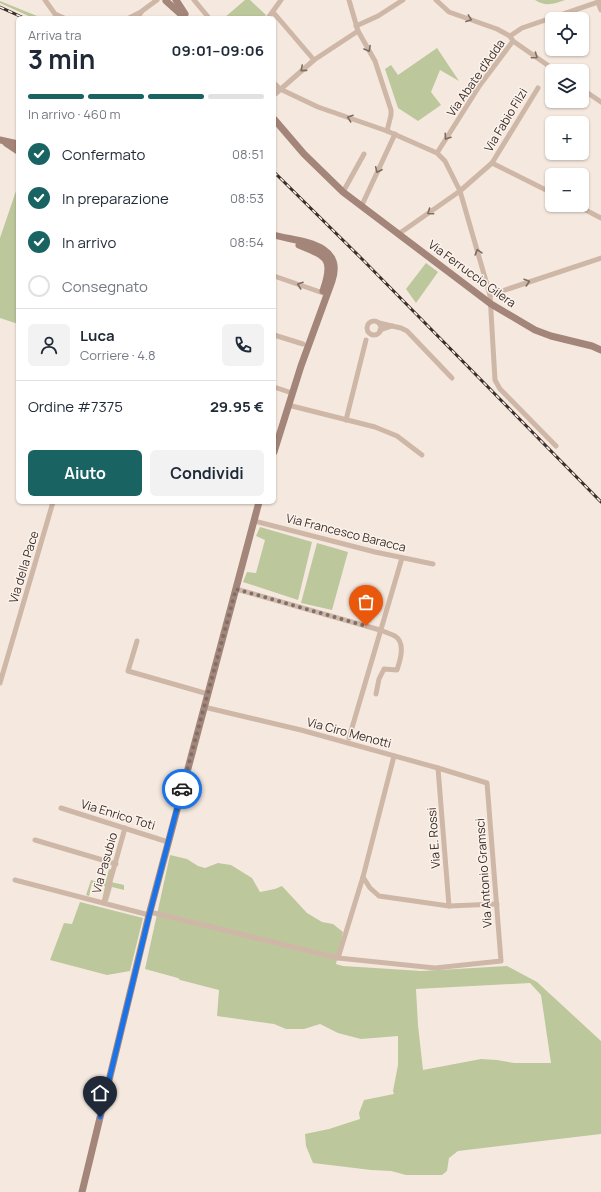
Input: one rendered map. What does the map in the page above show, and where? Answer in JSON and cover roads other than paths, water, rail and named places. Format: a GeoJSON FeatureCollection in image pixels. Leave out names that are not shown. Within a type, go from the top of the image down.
{"type":"FeatureCollection","features":[{"type":"Feature","properties":{"kind":"street"},"geometry":{"type":"LineString","coordinates":[[45,0],[55,14],[60,16]]}},
{"type":"Feature","properties":{"kind":"street"},"geometry":{"type":"LineString","coordinates":[[176,0],[185,16]]}},
{"type":"Feature","properties":{"kind":"street"},"geometry":{"type":"LineString","coordinates":[[194,0],[208,16]]}},
{"type":"Feature","properties":{"kind":"street"},"geometry":{"type":"LineString","coordinates":[[270,16],[281,0]]}},
{"type":"Feature","properties":{"kind":"street"},"geometry":{"type":"LineString","coordinates":[[349,0],[357,28],[375,61],[392,110],[387,131]]}},
{"type":"Feature","properties":{"kind":"street"},"geometry":{"type":"LineString","coordinates":[[276,93],[314,60],[357,28],[403,0]]}},
{"type":"Feature","properties":{"kind":"street"},"geometry":{"type":"LineString","coordinates":[[436,0],[449,12],[510,36]]}},
{"type":"Feature","properties":{"kind":"street"},"geometry":{"type":"LineString","coordinates":[[135,16],[155,1],[167,1],[184,16]]}},
{"type":"Feature","properties":{"kind":"street"},"geometry":{"type":"LineString","coordinates":[[599,1],[601,10]]}},
{"type":"Feature","properties":{"kind":"street","name":"Via Abate d'Adda"},"geometry":{"type":"LineString","coordinates":[[437,153],[480,85],[513,41],[510,36],[522,28],[599,1]]}},
{"type":"Feature","properties":{"kind":"street"},"geometry":{"type":"LineString","coordinates":[[273,12],[314,60]]}},
{"type":"Feature","properties":{"kind":"street"},"geometry":{"type":"LineString","coordinates":[[513,41],[546,64]]}},
{"type":"Feature","properties":{"kind":"street"},"geometry":{"type":"LineString","coordinates":[[276,85],[280,89],[318,107],[395,134],[437,153],[445,161],[460,191],[490,294],[495,380],[500,389],[556,446]]}},
{"type":"Feature","properties":{"kind":"street","name":"Via Fabio Filzi"},"geometry":{"type":"LineString","coordinates":[[400,233],[460,191],[492,163],[538,88]]}},
{"type":"Feature","properties":{"kind":"street"},"geometry":{"type":"LineString","coordinates":[[589,94],[601,102]]}},
{"type":"Feature","properties":{"kind":"street","name":"Via Ferruccio Gilera"},"geometry":{"type":"LineString","coordinates":[[276,122],[304,154],[343,192],[400,233],[491,304],[534,330],[551,336],[592,346],[601,350]]}},
{"type":"Feature","properties":{"kind":"street"},"geometry":{"type":"LineString","coordinates":[[362,206],[395,134]]}},
{"type":"Feature","properties":{"kind":"street"},"geometry":{"type":"LineString","coordinates":[[2,141],[16,144]]}},
{"type":"Feature","properties":{"kind":"street"},"geometry":{"type":"LineString","coordinates":[[2,141],[16,150]]}},
{"type":"Feature","properties":{"kind":"street"},"geometry":{"type":"LineString","coordinates":[[343,192],[364,154]]}},
{"type":"Feature","properties":{"kind":"street"},"geometry":{"type":"LineString","coordinates":[[492,163],[545,190]]}},
{"type":"Feature","properties":{"kind":"street"},"geometry":{"type":"LineString","coordinates":[[589,212],[601,218]]}},
{"type":"Feature","properties":{"kind":"street"},"geometry":{"type":"LineString","coordinates":[[276,236],[320,247],[328,254],[333,278],[325,293],[276,445]]}},
{"type":"Feature","properties":{"kind":"street"},"geometry":{"type":"LineString","coordinates":[[490,294],[601,258]]}},
{"type":"Feature","properties":{"kind":"street"},"geometry":{"type":"LineString","coordinates":[[276,277],[325,293]]}},
{"type":"Feature","properties":{"kind":"street"},"geometry":{"type":"LineString","coordinates":[[346,420],[369,333],[367,327],[370,322],[376,321],[407,331],[452,378]]}},
{"type":"Feature","properties":{"kind":"street"},"geometry":{"type":"LineString","coordinates":[[379,323],[380,330]]}},
{"type":"Feature","properties":{"kind":"street"},"geometry":{"type":"LineString","coordinates":[[369,333],[377,334],[380,330],[392,326]]}},
{"type":"Feature","properties":{"kind":"street"},"geometry":{"type":"LineString","coordinates":[[276,336],[303,344]]}},
{"type":"Feature","properties":{"kind":"street"},"geometry":{"type":"LineString","coordinates":[[276,388],[292,393]]}},
{"type":"Feature","properties":{"kind":"street"},"geometry":{"type":"LineString","coordinates":[[288,405],[375,427],[396,436],[422,455]]}},
{"type":"Feature","properties":{"kind":"street","name":"Via della Pace"},"geometry":{"type":"LineString","coordinates":[[0,683],[53,504]]}},
{"type":"Feature","properties":{"kind":"street"},"geometry":{"type":"LineString","coordinates":[[82,1192],[149,914],[258,504]]}},
{"type":"Feature","properties":{"kind":"street","name":"Via Francesco Baracca"},"geometry":{"type":"LineString","coordinates":[[254,521],[402,558],[433,564]]}},
{"type":"Feature","properties":{"kind":"street"},"geometry":{"type":"LineString","coordinates":[[349,738],[402,558]]}},
{"type":"Feature","properties":{"kind":"street"},"geometry":{"type":"LineString","coordinates":[[236,589],[380,630],[397,637],[402,652],[397,670],[384,669],[379,679],[376,694]]}},
{"type":"Feature","properties":{"kind":"street"},"geometry":{"type":"LineString","coordinates":[[137,641],[128,671],[208,694]]}},
{"type":"Feature","properties":{"kind":"street","name":"Via Ciro Menotti"},"geometry":{"type":"LineString","coordinates":[[204,707],[301,730],[487,783]]}},
{"type":"Feature","properties":{"kind":"street"},"geometry":{"type":"LineString","coordinates":[[15,880],[149,914],[338,958],[363,877],[394,756]]}},
{"type":"Feature","properties":{"kind":"street","name":"Via E. Rossi"},"geometry":{"type":"LineString","coordinates":[[438,768],[449,906]]}},
{"type":"Feature","properties":{"kind":"street","name":"Via Antonio Gramsci"},"geometry":{"type":"LineString","coordinates":[[338,958],[435,968],[501,961],[487,783]]}},
{"type":"Feature","properties":{"kind":"street","name":"Via Enrico Toti"},"geometry":{"type":"LineString","coordinates":[[61,808],[168,842]]}},
{"type":"Feature","properties":{"kind":"street","name":"Via Pasubio"},"geometry":{"type":"LineString","coordinates":[[104,903],[125,828]]}},
{"type":"Feature","properties":{"kind":"street"},"geometry":{"type":"LineString","coordinates":[[35,840],[116,864]]}},
{"type":"Feature","properties":{"kind":"street"},"geometry":{"type":"LineString","coordinates":[[363,877],[370,888],[379,896],[449,906],[497,904]]}},
{"type":"Feature","properties":{"kind":"railway"},"geometry":{"type":"LineString","coordinates":[[0,7],[20,16]]}},
{"type":"Feature","properties":{"kind":"railway"},"geometry":{"type":"LineString","coordinates":[[276,174],[362,259],[601,502]]}}]}
